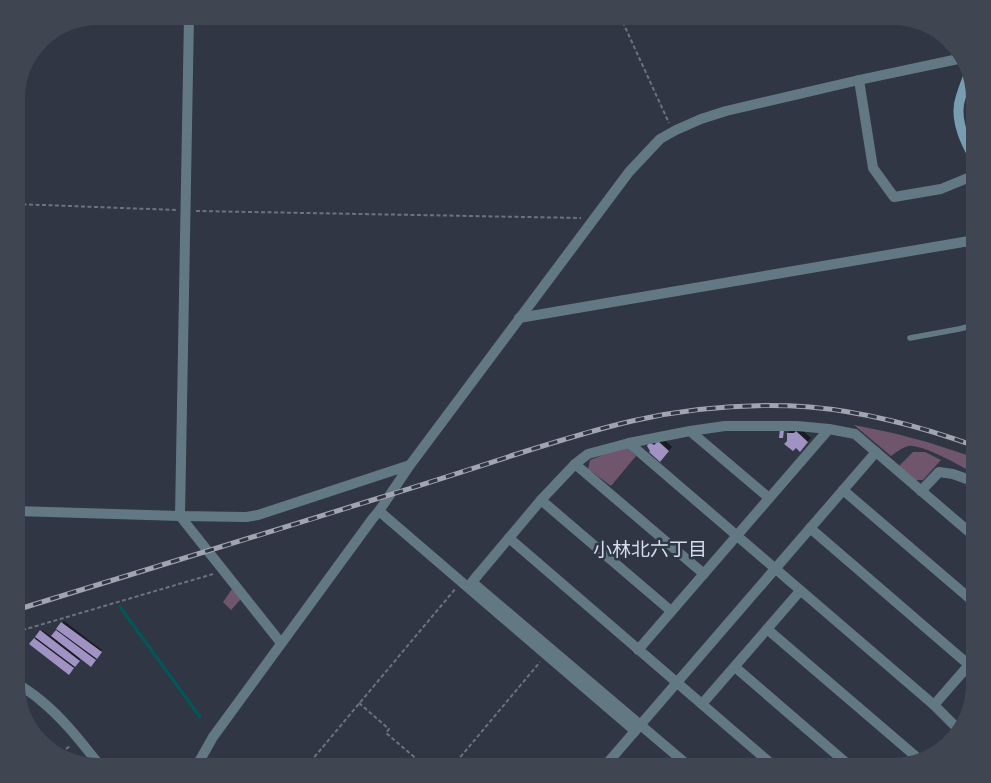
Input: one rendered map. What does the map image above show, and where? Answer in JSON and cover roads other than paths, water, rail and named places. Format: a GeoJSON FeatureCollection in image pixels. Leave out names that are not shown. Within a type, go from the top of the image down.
{"type":"FeatureCollection","features":[{"type":"Feature","properties":{"kind":"main road"},"geometry":{"type":"LineString","coordinates":[[965,86],[959,104],[959,113],[960,126],[966,141]]}},
{"type":"Feature","properties":{"kind":"street"},"geometry":{"type":"LineString","coordinates":[[189,25],[180,516],[282,643]]}},
{"type":"Feature","properties":{"kind":"street"},"geometry":{"type":"LineString","coordinates":[[201,758],[213,737],[379,511],[410,465],[629,172],[660,139],[701,119],[726,111],[954,60]]}},
{"type":"Feature","properties":{"kind":"street"},"geometry":{"type":"LineString","coordinates":[[859,80],[873,168],[894,197],[941,189],[966,179]]}},
{"type":"Feature","properties":{"kind":"street"},"geometry":{"type":"LineString","coordinates":[[520,318],[966,242]]}},
{"type":"Feature","properties":{"kind":"street"},"geometry":{"type":"LineString","coordinates":[[637,728],[472,582],[541,500],[575,464],[588,454],[629,443],[725,426],[797,426],[855,434],[966,529]]}},
{"type":"Feature","properties":{"kind":"street"},"geometry":{"type":"LineString","coordinates":[[638,650],[828,429]]}},
{"type":"Feature","properties":{"kind":"street"},"geometry":{"type":"LineString","coordinates":[[690,431],[769,498]]}},
{"type":"Feature","properties":{"kind":"street"},"geometry":{"type":"LineString","coordinates":[[629,443],[934,705],[954,725]]}},
{"type":"Feature","properties":{"kind":"street"},"geometry":{"type":"LineString","coordinates":[[612,758],[876,452]]}},
{"type":"Feature","properties":{"kind":"street"},"geometry":{"type":"LineString","coordinates":[[575,464],[704,574]]}},
{"type":"Feature","properties":{"kind":"street"},"geometry":{"type":"LineString","coordinates":[[25,511],[246,517],[258,515],[410,465]]}},
{"type":"Feature","properties":{"kind":"street"},"geometry":{"type":"LineString","coordinates":[[921,491],[939,472],[966,479]]}},
{"type":"Feature","properties":{"kind":"street"},"geometry":{"type":"LineString","coordinates":[[843,490],[966,596]]}},
{"type":"Feature","properties":{"kind":"street"},"geometry":{"type":"LineString","coordinates":[[541,500],[671,611]]}},
{"type":"Feature","properties":{"kind":"street"},"geometry":{"type":"LineString","coordinates":[[379,511],[546,655],[678,758]]}},
{"type":"Feature","properties":{"kind":"street"},"geometry":{"type":"LineString","coordinates":[[810,528],[966,656]]}},
{"type":"Feature","properties":{"kind":"street"},"geometry":{"type":"LineString","coordinates":[[509,538],[765,758]]}},
{"type":"Feature","properties":{"kind":"street"},"geometry":{"type":"LineString","coordinates":[[702,704],[800,591]]}},
{"type":"Feature","properties":{"kind":"street"},"geometry":{"type":"LineString","coordinates":[[767,629],[914,755]]}},
{"type":"Feature","properties":{"kind":"street"},"geometry":{"type":"LineString","coordinates":[[735,667],[841,758]]}},
{"type":"Feature","properties":{"kind":"street"},"geometry":{"type":"LineString","coordinates":[[934,705],[966,668]]}},
{"type":"Feature","properties":{"kind":"street"},"geometry":{"type":"LineString","coordinates":[[25,689],[62,720],[94,758]]}},
{"type":"Feature","properties":{"kind":"lane"},"geometry":{"type":"LineString","coordinates":[[910,338],[966,327]]}},
{"type":"Feature","properties":{"kind":"waterway"},"geometry":{"type":"LineString","coordinates":[[120,607],[200,717]]}},
{"type":"Feature","properties":{"kind":"railway"},"geometry":{"type":"LineString","coordinates":[[25,607],[560,441],[617,425],[676,413],[743,406],[788,406],[831,409],[894,421],[966,443]]}},
{"type":"Feature","properties":{"kind":"district","name":"小林北六丁目"},"geometry":{"type":"Point","coordinates":[650,549]}}]}
